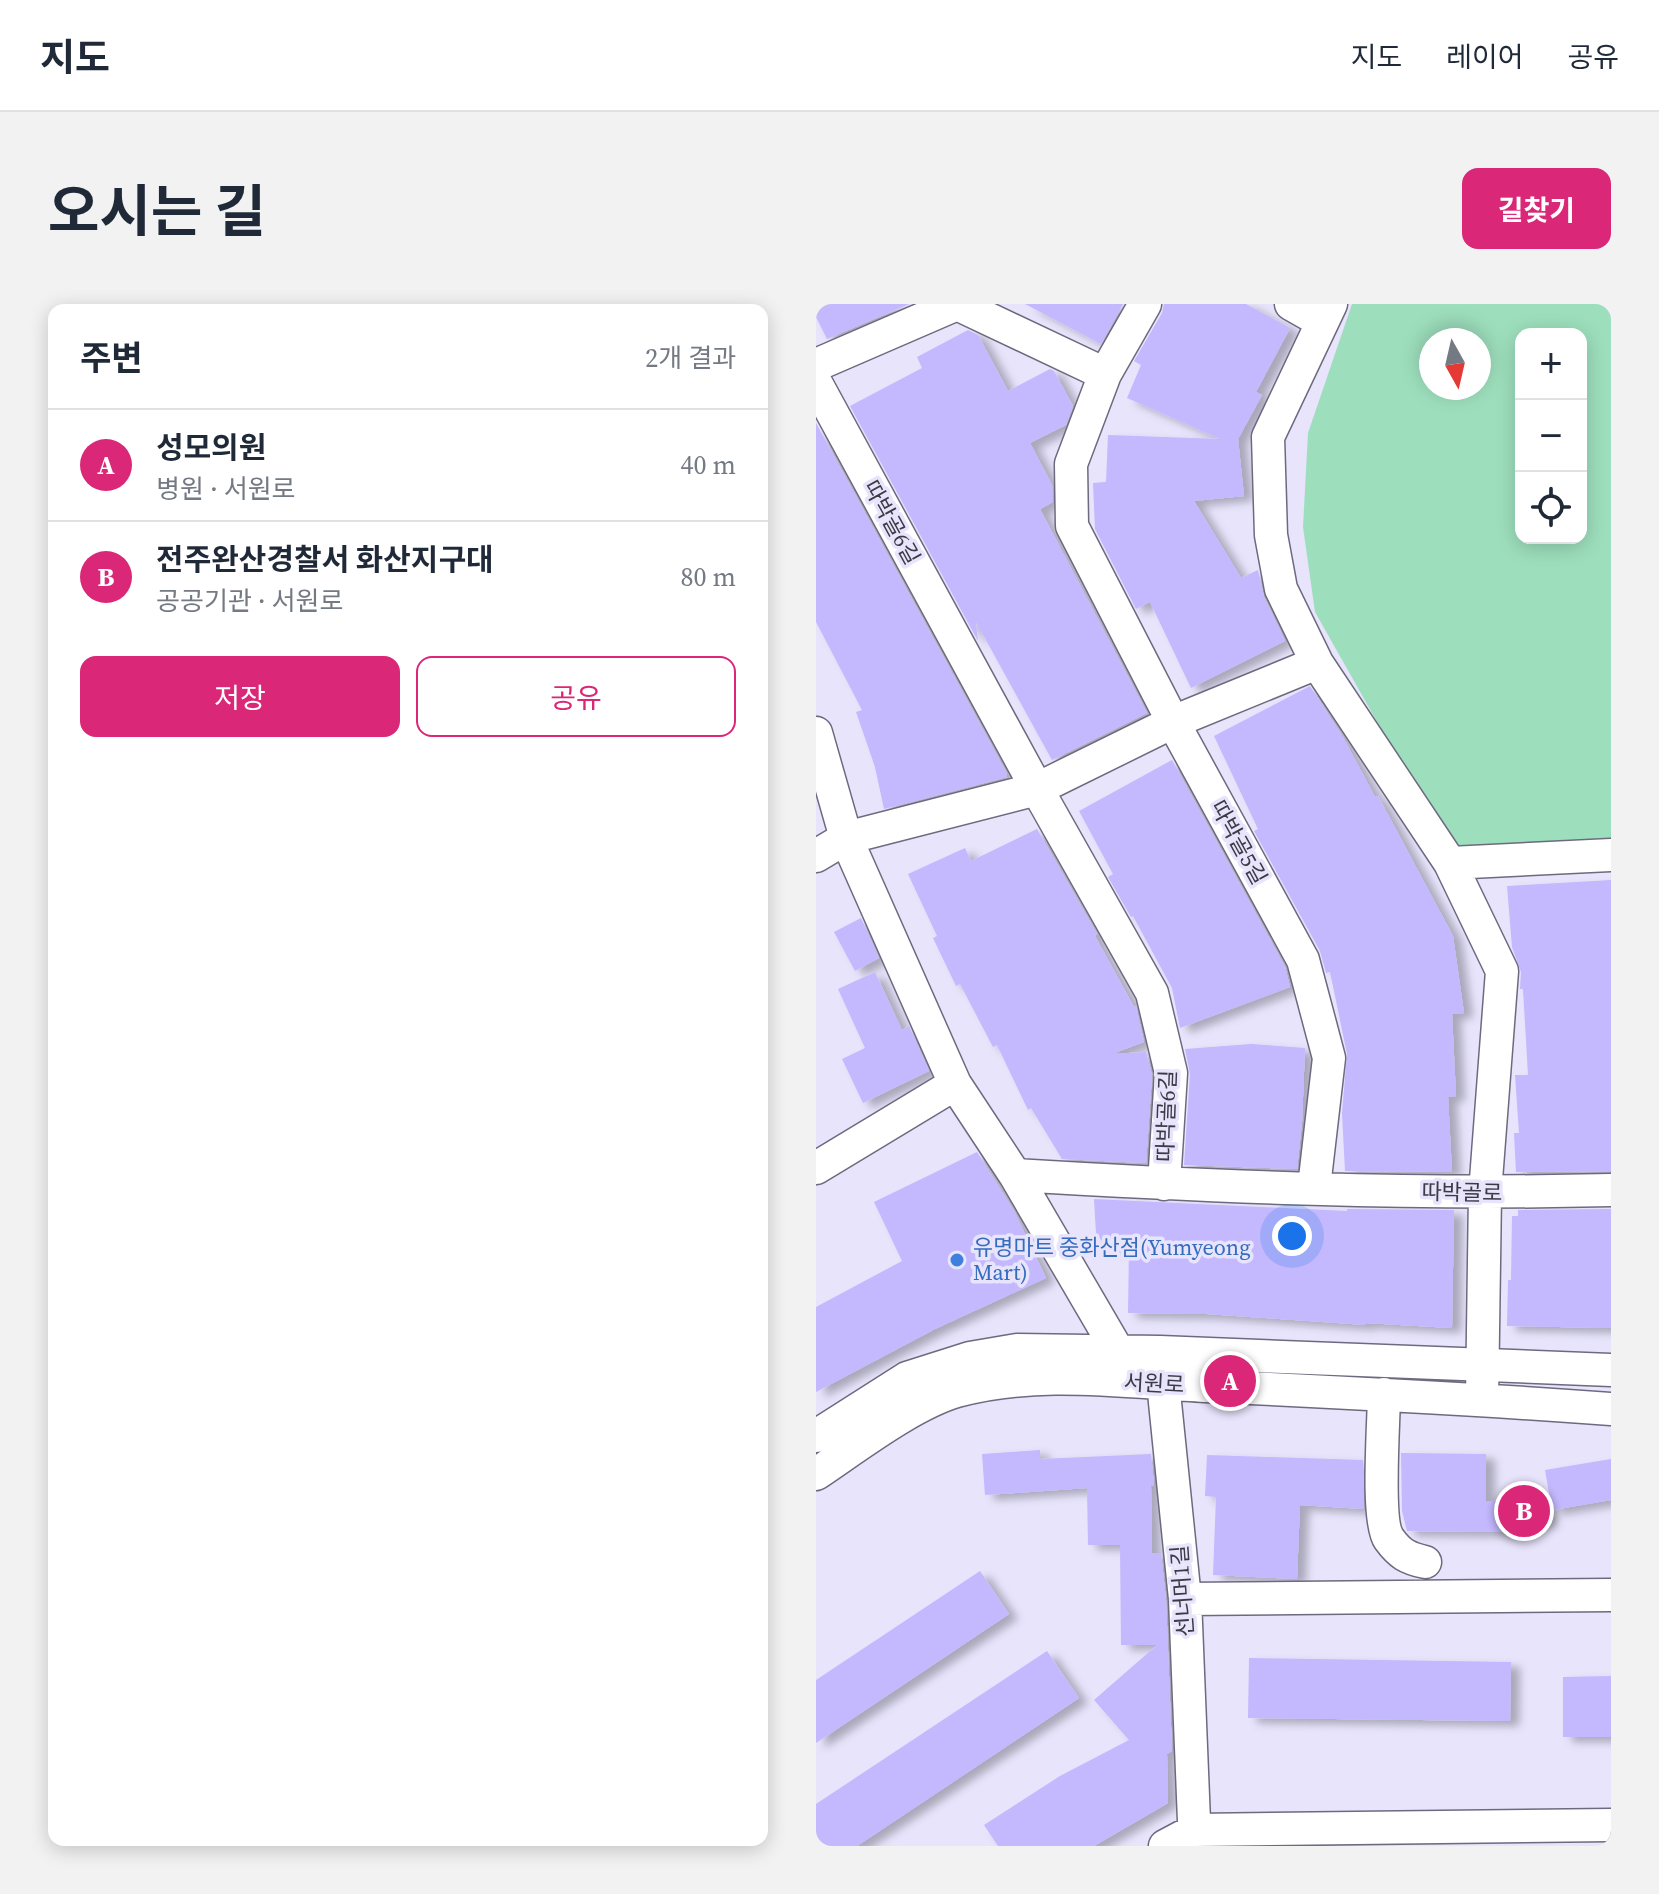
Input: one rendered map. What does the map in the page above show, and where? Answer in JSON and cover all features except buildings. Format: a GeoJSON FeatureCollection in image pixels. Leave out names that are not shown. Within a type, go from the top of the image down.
{"type":"FeatureCollection","features":[{"type":"Feature","properties":{"kind":"street"},"geometry":{"type":"LineString","coordinates":[[816,365],[957,304],[1105,374]]}},
{"type":"Feature","properties":{"kind":"street","name":"따박골5길"},"geometry":{"type":"LineString","coordinates":[[1145,304],[1105,374],[1071,464],[1072,526],[1173,722],[1303,960],[1329,1058],[1314,1187]]}},
{"type":"Feature","properties":{"kind":"street"},"geometry":{"type":"LineString","coordinates":[[1291,304],[1326,312],[1268,437],[1271,535],[1281,589],[1317,663],[1450,863],[1502,971],[1485,1193],[1482,1400]]}},
{"type":"Feature","properties":{"kind":"street","name":"따박골6길"},"geometry":{"type":"LineString","coordinates":[[816,383],[1152,993],[1171,1073],[1164,1184],[1015,1175]]}},
{"type":"Feature","properties":{"kind":"street"},"geometry":{"type":"LineString","coordinates":[[816,856],[846,838],[1037,789],[1173,722],[1317,663]]}},
{"type":"Feature","properties":{"kind":"street"},"geometry":{"type":"LineString","coordinates":[[816,733],[846,838],[955,1084],[1015,1175],[1118,1351],[1153,1373]]}},
{"type":"Feature","properties":{"kind":"street"},"geometry":{"type":"LineString","coordinates":[[1450,863],[1611,855]]}},
{"type":"Feature","properties":{"kind":"street"},"geometry":{"type":"LineString","coordinates":[[816,1168],[955,1084]]}},
{"type":"Feature","properties":{"kind":"street"},"geometry":{"type":"LineString","coordinates":[[1164,1184],[1314,1187]]}},
{"type":"Feature","properties":{"kind":"street","name":"따박골로"},"geometry":{"type":"LineString","coordinates":[[1314,1187],[1485,1193],[1611,1190]]}},
{"type":"Feature","properties":{"kind":"street","name":"서원로"},"geometry":{"type":"LineString","coordinates":[[819,1427],[907,1378],[970,1358],[1017,1350],[1118,1351]]}},
{"type":"Feature","properties":{"kind":"street","name":"서원로"},"geometry":{"type":"LineString","coordinates":[[816,1474],[915,1411],[955,1392],[1005,1383],[1153,1373],[1482,1364],[1611,1370]]}},
{"type":"Feature","properties":{"kind":"street","name":"서원로"},"geometry":{"type":"LineString","coordinates":[[1153,1373],[1384,1394],[1611,1409]]}},
{"type":"Feature","properties":{"kind":"street","name":"선너머1길"},"geometry":{"type":"LineString","coordinates":[[1153,1373],[1185,1599],[1195,1838]]}},
{"type":"Feature","properties":{"kind":"street"},"geometry":{"type":"LineString","coordinates":[[1384,1394],[1383,1500],[1387,1537],[1405,1557],[1425,1562]]}},
{"type":"Feature","properties":{"kind":"street"},"geometry":{"type":"LineString","coordinates":[[1185,1599],[1611,1595]]}},
{"type":"Feature","properties":{"kind":"street"},"geometry":{"type":"LineString","coordinates":[[1165,1846],[1195,1838],[1552,1836],[1611,1825]]}},
{"type":"Feature","properties":{"kind":"green space"},"geometry":{"type":"Polygon","coordinates":[[[1352,304],[1611,304],[1611,844],[1450,851],[1315,612],[1303,527],[1308,433],[1352,304]]]}},
{"type":"Feature","properties":{"kind":"place","name":"유명마트 중화산점(Yumyeong Mart)"},"geometry":{"type":"Point","coordinates":[957,1260]}},
{"type":"Feature","properties":{"kind":"place","name":"성모의원"},"geometry":{"type":"Point","coordinates":[1230,1381]}},
{"type":"Feature","properties":{"kind":"place","name":"전주완산경찰서 화산지구대"},"geometry":{"type":"Point","coordinates":[1524,1511]}}]}
